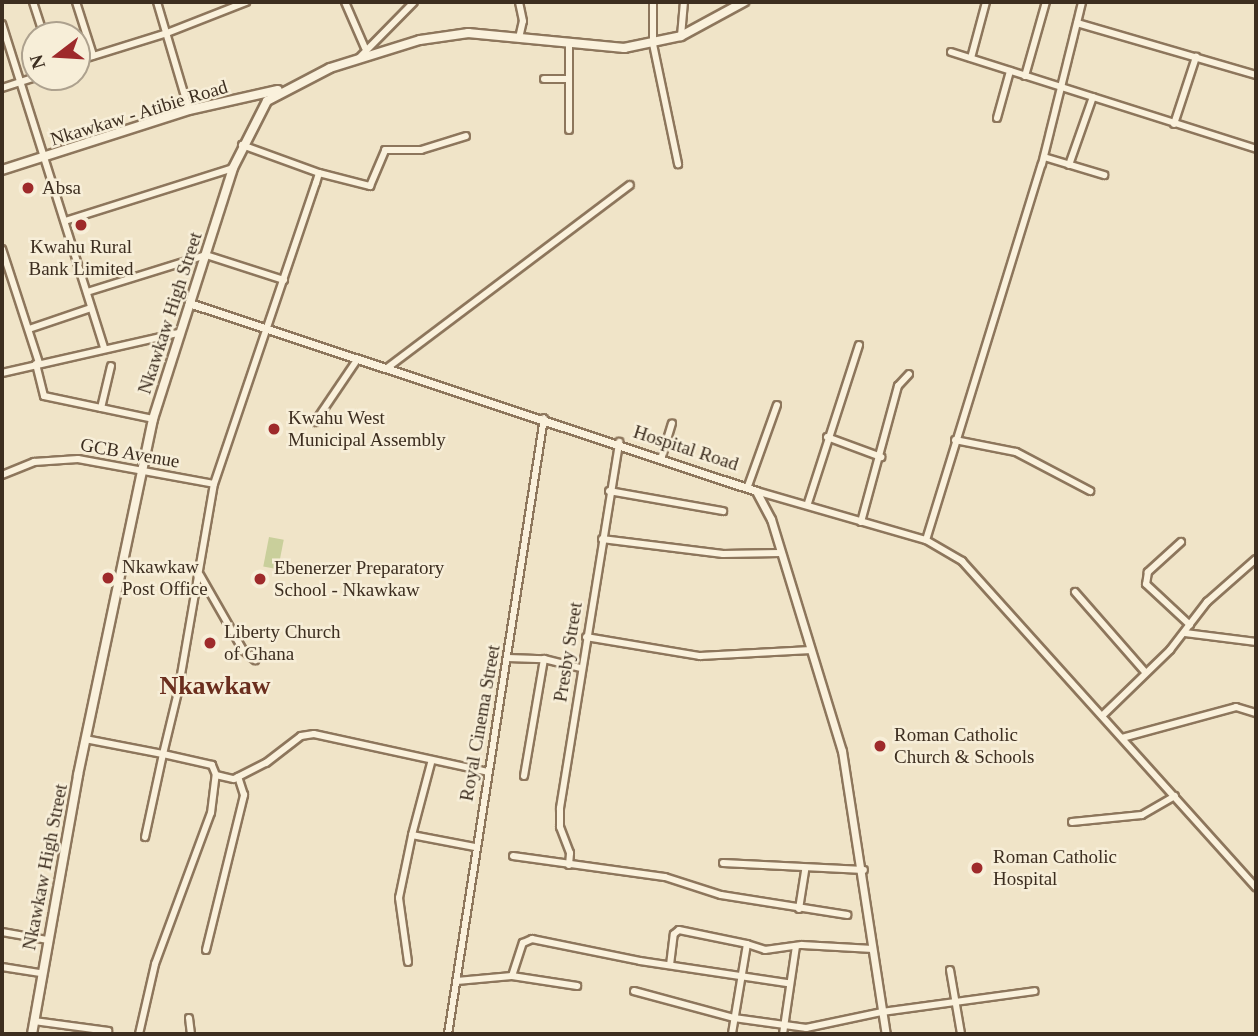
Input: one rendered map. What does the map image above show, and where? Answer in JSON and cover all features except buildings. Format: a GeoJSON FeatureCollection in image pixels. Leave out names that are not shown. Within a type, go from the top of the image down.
{"type":"FeatureCollection","features":[{"type":"Feature","properties":{"kind":"main road","name":"Nkawkaw High Street"},"geometry":{"type":"LineString","coordinates":[[32,1034],[85,739],[153,419],[177,333],[206,255],[233,168],[242,145],[267,101],[286,88],[359,58],[468,33],[569,45],[624,48],[681,36],[713,22],[744,2]]}},
{"type":"Feature","properties":{"kind":"main road","name":"Nkawkaw - Atibie Road"},"geometry":{"type":"LineString","coordinates":[[2,170],[189,110],[286,88]]}},
{"type":"Feature","properties":{"kind":"street"},"geometry":{"type":"LineString","coordinates":[[33,2],[39,21]]}},
{"type":"Feature","properties":{"kind":"street"},"geometry":{"type":"LineString","coordinates":[[76,2],[93,55],[167,33],[246,2]]}},
{"type":"Feature","properties":{"kind":"street"},"geometry":{"type":"LineString","coordinates":[[157,2],[189,110]]}},
{"type":"Feature","properties":{"kind":"street"},"geometry":{"type":"LineString","coordinates":[[345,2],[365,48]]}},
{"type":"Feature","properties":{"kind":"street"},"geometry":{"type":"LineString","coordinates":[[359,58],[365,48],[414,2]]}},
{"type":"Feature","properties":{"kind":"street"},"geometry":{"type":"LineString","coordinates":[[519,2],[523,21],[519,38]]}},
{"type":"Feature","properties":{"kind":"street"},"geometry":{"type":"LineString","coordinates":[[653,2],[653,44],[678,164]]}},
{"type":"Feature","properties":{"kind":"street"},"geometry":{"type":"LineString","coordinates":[[681,36],[684,2]]}},
{"type":"Feature","properties":{"kind":"street"},"geometry":{"type":"LineString","coordinates":[[971,58],[986,2]]}},
{"type":"Feature","properties":{"kind":"street"},"geometry":{"type":"LineString","coordinates":[[1025,75],[1046,2]]}},
{"type":"Feature","properties":{"kind":"street"},"geometry":{"type":"LineString","coordinates":[[926,540],[1044,157],[1082,2]]}},
{"type":"Feature","properties":{"kind":"street"},"geometry":{"type":"LineString","coordinates":[[1077,23],[1256,75]]}},
{"type":"Feature","properties":{"kind":"street"},"geometry":{"type":"LineString","coordinates":[[2,24],[104,348]]}},
{"type":"Feature","properties":{"kind":"street"},"geometry":{"type":"LineString","coordinates":[[569,45],[569,130]]}},
{"type":"Feature","properties":{"kind":"street"},"geometry":{"type":"LineString","coordinates":[[951,52],[1256,149]]}},
{"type":"Feature","properties":{"kind":"street"},"geometry":{"type":"LineString","coordinates":[[1174,124],[1196,57]]}},
{"type":"Feature","properties":{"kind":"street"},"geometry":{"type":"LineString","coordinates":[[997,118],[1010,71]]}},
{"type":"Feature","properties":{"kind":"street"},"geometry":{"type":"LineString","coordinates":[[544,79],[569,79]]}},
{"type":"Feature","properties":{"kind":"street"},"geometry":{"type":"LineString","coordinates":[[2,88],[20,83]]}},
{"type":"Feature","properties":{"kind":"street"},"geometry":{"type":"LineString","coordinates":[[1069,165],[1093,97]]}},
{"type":"Feature","properties":{"kind":"street"},"geometry":{"type":"LineString","coordinates":[[242,145],[319,173],[370,186],[386,150],[421,150],[466,136]]}},
{"type":"Feature","properties":{"kind":"street"},"geometry":{"type":"LineString","coordinates":[[1044,157],[1104,175]]}},
{"type":"Feature","properties":{"kind":"street"},"geometry":{"type":"LineString","coordinates":[[65,221],[233,168]]}},
{"type":"Feature","properties":{"kind":"street"},"geometry":{"type":"LineString","coordinates":[[145,836],[200,575],[214,484],[269,328],[319,173]]}},
{"type":"Feature","properties":{"kind":"street"},"geometry":{"type":"LineString","coordinates":[[387,368],[630,185]]}},
{"type":"Feature","properties":{"kind":"street"},"geometry":{"type":"LineString","coordinates":[[2,249],[29,329],[44,396],[153,419]]}},
{"type":"Feature","properties":{"kind":"street"},"geometry":{"type":"LineString","coordinates":[[87,292],[206,255],[284,280]]}},
{"type":"Feature","properties":{"kind":"street","name":"Hospital Road"},"geometry":{"type":"LineString","coordinates":[[189,303],[357,360],[662,456],[757,491],[780,553],[842,751],[863,870],[886,1034]]}},
{"type":"Feature","properties":{"kind":"street"},"geometry":{"type":"LineString","coordinates":[[29,329],[91,308]]}},
{"type":"Feature","properties":{"kind":"street"},"geometry":{"type":"LineString","coordinates":[[2,373],[177,333]]}},
{"type":"Feature","properties":{"kind":"street"},"geometry":{"type":"LineString","coordinates":[[808,503],[827,437],[859,345]]}},
{"type":"Feature","properties":{"kind":"street"},"geometry":{"type":"LineString","coordinates":[[315,422],[357,360]]}},
{"type":"Feature","properties":{"kind":"street"},"geometry":{"type":"LineString","coordinates":[[101,408],[111,366]]}},
{"type":"Feature","properties":{"kind":"street"},"geometry":{"type":"LineString","coordinates":[[861,522],[881,457],[898,386],[909,373]]}},
{"type":"Feature","properties":{"kind":"street"},"geometry":{"type":"LineString","coordinates":[[748,486],[777,405]]}},
{"type":"Feature","properties":{"kind":"street","name":"Royal Cinema Street"},"geometry":{"type":"LineString","coordinates":[[448,1034],[475,847],[508,658],[544,418]]}},
{"type":"Feature","properties":{"kind":"street"},"geometry":{"type":"LineString","coordinates":[[662,456],[671,423]]}},
{"type":"Feature","properties":{"kind":"street"},"geometry":{"type":"LineString","coordinates":[[827,437],[881,457]]}},
{"type":"Feature","properties":{"kind":"street"},"geometry":{"type":"LineString","coordinates":[[955,440],[1016,452],[1090,491]]}},
{"type":"Feature","properties":{"kind":"street","name":"Presby Street"},"geometry":{"type":"LineString","coordinates":[[569,865],[560,818],[579,668],[619,442]]}},
{"type":"Feature","properties":{"kind":"street","name":"GCB Avenue"},"geometry":{"type":"LineString","coordinates":[[2,475],[34,462],[62,459],[214,484]]}},
{"type":"Feature","properties":{"kind":"street"},"geometry":{"type":"LineString","coordinates":[[609,491],[723,511]]}},
{"type":"Feature","properties":{"kind":"street"},"geometry":{"type":"LineString","coordinates":[[757,491],[808,503],[861,522],[926,540],[962,561],[1256,887]]}},
{"type":"Feature","properties":{"kind":"street"},"geometry":{"type":"LineString","coordinates":[[602,539],[723,554],[780,553]]}},
{"type":"Feature","properties":{"kind":"street"},"geometry":{"type":"LineString","coordinates":[[1181,542],[1148,572],[1146,584],[1190,625]]}},
{"type":"Feature","properties":{"kind":"street"},"geometry":{"type":"LineString","coordinates":[[1102,716],[1185,633],[1207,602],[1256,559]]}},
{"type":"Feature","properties":{"kind":"street"},"geometry":{"type":"LineString","coordinates":[[200,575],[243,650],[255,660]]}},
{"type":"Feature","properties":{"kind":"street"},"geometry":{"type":"LineString","coordinates":[[1075,592],[1145,672]]}},
{"type":"Feature","properties":{"kind":"street"},"geometry":{"type":"LineString","coordinates":[[1185,633],[1256,642]]}},
{"type":"Feature","properties":{"kind":"street"},"geometry":{"type":"LineString","coordinates":[[586,637],[700,656],[811,650]]}},
{"type":"Feature","properties":{"kind":"street"},"geometry":{"type":"LineString","coordinates":[[508,658],[544,659],[579,668]]}},
{"type":"Feature","properties":{"kind":"street"},"geometry":{"type":"LineString","coordinates":[[524,776],[544,659]]}},
{"type":"Feature","properties":{"kind":"street"},"geometry":{"type":"LineString","coordinates":[[1122,738],[1237,708],[1256,713]]}},
{"type":"Feature","properties":{"kind":"street"},"geometry":{"type":"LineString","coordinates":[[216,775],[238,777],[266,763],[301,736],[314,734],[376,745],[431,763],[488,772]]}},
{"type":"Feature","properties":{"kind":"street"},"geometry":{"type":"LineString","coordinates":[[85,739],[206,761],[216,775],[212,813],[155,964],[139,1034]]}},
{"type":"Feature","properties":{"kind":"street"},"geometry":{"type":"LineString","coordinates":[[408,962],[399,898],[431,763]]}},
{"type":"Feature","properties":{"kind":"street"},"geometry":{"type":"LineString","coordinates":[[206,950],[244,795],[238,777]]}},
{"type":"Feature","properties":{"kind":"street"},"geometry":{"type":"LineString","coordinates":[[1072,822],[1142,816],[1175,796]]}},
{"type":"Feature","properties":{"kind":"street"},"geometry":{"type":"LineString","coordinates":[[412,835],[475,847]]}},
{"type":"Feature","properties":{"kind":"street"},"geometry":{"type":"LineString","coordinates":[[513,856],[665,877],[721,895],[848,915]]}},
{"type":"Feature","properties":{"kind":"street"},"geometry":{"type":"LineString","coordinates":[[723,863],[804,870],[863,870]]}},
{"type":"Feature","properties":{"kind":"street"},"geometry":{"type":"LineString","coordinates":[[799,909],[804,870]]}},
{"type":"Feature","properties":{"kind":"street"},"geometry":{"type":"LineString","coordinates":[[670,965],[674,934],[679,930],[765,950],[796,946],[873,949]]}},
{"type":"Feature","properties":{"kind":"street"},"geometry":{"type":"LineString","coordinates":[[2,932],[48,940]]}},
{"type":"Feature","properties":{"kind":"street"},"geometry":{"type":"LineString","coordinates":[[512,976],[523,943],[532,939],[670,965],[788,983]]}},
{"type":"Feature","properties":{"kind":"street"},"geometry":{"type":"LineString","coordinates":[[732,1034],[747,944]]}},
{"type":"Feature","properties":{"kind":"street"},"geometry":{"type":"LineString","coordinates":[[783,1034],[788,983],[796,946]]}},
{"type":"Feature","properties":{"kind":"street"},"geometry":{"type":"LineString","coordinates":[[2,967],[41,974]]}},
{"type":"Feature","properties":{"kind":"street"},"geometry":{"type":"LineString","coordinates":[[950,970],[961,1034]]}},
{"type":"Feature","properties":{"kind":"street"},"geometry":{"type":"LineString","coordinates":[[457,981],[512,976],[577,986]]}},
{"type":"Feature","properties":{"kind":"street"},"geometry":{"type":"LineString","coordinates":[[634,991],[734,1018],[819,1027],[882,1012],[1035,991]]}},
{"type":"Feature","properties":{"kind":"street"},"geometry":{"type":"LineString","coordinates":[[189,1018],[191,1034]]}},
{"type":"Feature","properties":{"kind":"street"},"geometry":{"type":"LineString","coordinates":[[34,1021],[108,1031]]}},
{"type":"Feature","properties":{"kind":"green space"},"geometry":{"type":"Polygon","coordinates":[[[269,537],[284,540],[278,569],[263,566],[269,537]]]}},
{"type":"Feature","properties":{"kind":"place","name":"Absa"},"geometry":{"type":"Point","coordinates":[28,188]}},
{"type":"Feature","properties":{"kind":"place","name":"Kwahu Rural Bank Limited"},"geometry":{"type":"Point","coordinates":[81,225]}},
{"type":"Feature","properties":{"kind":"place","name":"Kwahu West Municipal Assembly"},"geometry":{"type":"Point","coordinates":[274,429]}},
{"type":"Feature","properties":{"kind":"place","name":"Nkawkaw Post Office"},"geometry":{"type":"Point","coordinates":[108,578]}},
{"type":"Feature","properties":{"kind":"place","name":"Ebenerzer Preparatory School - Nkawkaw"},"geometry":{"type":"Point","coordinates":[260,579]}},
{"type":"Feature","properties":{"kind":"place","name":"Liberty Church of Ghana"},"geometry":{"type":"Point","coordinates":[210,643]}},
{"type":"Feature","properties":{"kind":"place","name":"Roman Catholic Church & Schools"},"geometry":{"type":"Point","coordinates":[880,746]}},
{"type":"Feature","properties":{"kind":"place","name":"Roman Catholic Hospital"},"geometry":{"type":"Point","coordinates":[977,868]}},
{"type":"Feature","properties":{"kind":"district","name":"Nkawkaw"},"geometry":{"type":"Point","coordinates":[215,686]}}]}
